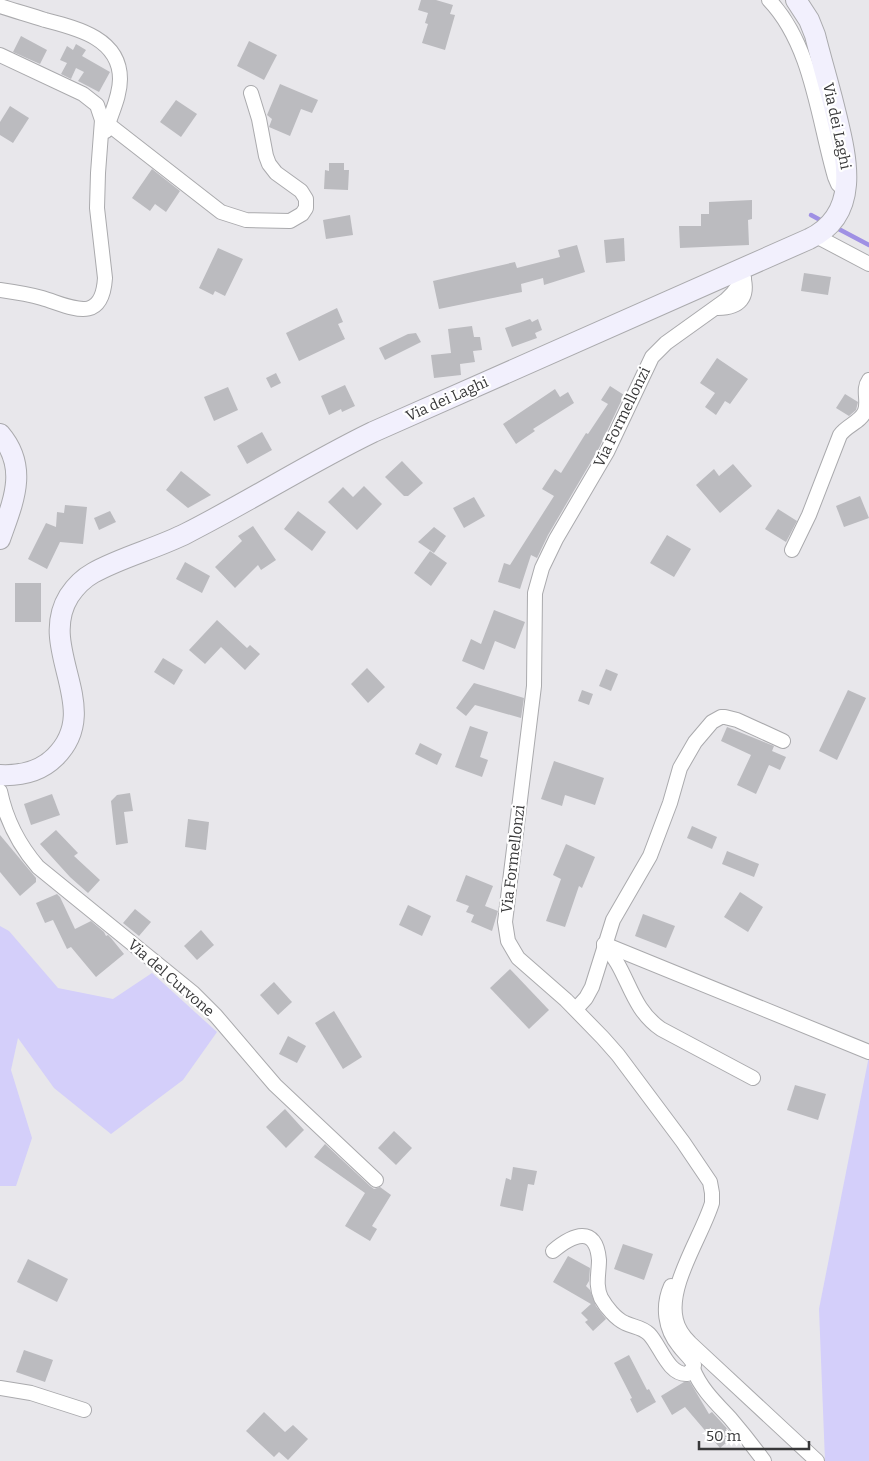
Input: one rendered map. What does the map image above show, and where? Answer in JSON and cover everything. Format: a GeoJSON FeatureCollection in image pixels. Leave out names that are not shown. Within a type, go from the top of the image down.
{"type":"FeatureCollection","features":[{"type":"Feature","properties":{"kind":"main road","name":"Via dei Laghi"},"geometry":{"type":"LineString","coordinates":[[0,775],[20,775],[40,769],[61,751],[69,738],[74,722],[75,707],[61,649],[60,623],[62,610],[69,596],[77,586],[93,573],[186,534],[373,432],[743,274],[816,236],[834,219],[846,192],[845,153],[816,35],[796,0]]}},
{"type":"Feature","properties":{"kind":"main road"},"geometry":{"type":"LineString","coordinates":[[0,434],[12,449],[16,472],[14,498],[0,540]]}},
{"type":"Feature","properties":{"kind":"street"},"geometry":{"type":"LineString","coordinates":[[768,0],[787,24],[802,55],[835,178],[846,192]]}},
{"type":"Feature","properties":{"kind":"street"},"geometry":{"type":"LineString","coordinates":[[0,6],[80,30],[99,40],[116,59],[120,70],[119,94],[100,153]]}},
{"type":"Feature","properties":{"kind":"street"},"geometry":{"type":"LineString","coordinates":[[0,55],[72,88],[94,101],[99,109],[102,120],[98,208],[105,278],[101,298],[89,309],[80,310],[38,297],[0,290]]}},
{"type":"Feature","properties":{"kind":"street"},"geometry":{"type":"LineString","coordinates":[[108,124],[220,212],[246,220],[290,221],[302,214],[306,208],[306,199],[301,191],[276,174],[269,164],[251,93]]}},
{"type":"Feature","properties":{"kind":"street"},"geometry":{"type":"LineString","coordinates":[[816,236],[869,264]]}},
{"type":"Feature","properties":{"kind":"street","name":"Via Formellonzi"},"geometry":{"type":"LineString","coordinates":[[743,274],[730,297],[666,343],[650,360],[607,452],[556,539],[542,568],[535,592],[535,676],[506,903],[506,928],[511,946],[518,958],[576,1009],[618,1055],[683,1142],[710,1182],[712,1203],[682,1272],[676,1295],[676,1321],[683,1335],[818,1461]]}},
{"type":"Feature","properties":{"kind":"street"},"geometry":{"type":"LineString","coordinates":[[792,550],[809,515],[840,435],[848,426],[862,417],[865,412],[867,404],[865,387],[869,380]]}},
{"type":"Feature","properties":{"kind":"street"},"geometry":{"type":"LineString","coordinates":[[576,1009],[586,998],[592,987],[604,944],[616,914],[650,856],[685,757],[704,731],[716,719],[725,717],[737,720],[783,740]]}},
{"type":"Feature","properties":{"kind":"street","name":"Via del Curvone"},"geometry":{"type":"LineString","coordinates":[[0,791],[6,812],[18,839],[38,867],[193,993],[216,1016],[243,1050],[275,1085],[376,1180]]}},
{"type":"Feature","properties":{"kind":"street"},"geometry":{"type":"LineString","coordinates":[[604,944],[869,1052]]}},
{"type":"Feature","properties":{"kind":"street"},"geometry":{"type":"LineString","coordinates":[[604,944],[614,958],[641,1011],[649,1020],[660,1029],[753,1078]]}},
{"type":"Feature","properties":{"kind":"street"},"geometry":{"type":"LineString","coordinates":[[553,1251],[574,1236],[584,1236],[590,1239],[598,1254],[597,1284],[598,1291],[604,1302],[616,1317],[624,1323],[638,1327],[648,1333],[667,1361],[676,1370],[684,1374],[691,1372],[693,1369]]}},
{"type":"Feature","properties":{"kind":"street"},"geometry":{"type":"LineString","coordinates":[[682,1272],[672,1283],[669,1290],[665,1314],[673,1339],[692,1361],[697,1379],[764,1461]]}},
{"type":"Feature","properties":{"kind":"street"},"geometry":{"type":"LineString","coordinates":[[0,1388],[31,1393],[84,1410]]}},
{"type":"Feature","properties":{"kind":"shaded area"},"geometry":{"type":"Polygon","coordinates":[[[0,926],[9,931],[58,988],[113,999],[152,973],[217,1032],[183,1080],[111,1134],[54,1088],[18,1038],[11,1070],[32,1138],[16,1186],[0,1186],[0,926]]]}},
{"type":"Feature","properties":{"kind":"shaded area"},"geometry":{"type":"Polygon","coordinates":[[[869,1056],[869,1461],[825,1461],[819,1309],[869,1056]]]}},
{"type":"Feature","properties":{"kind":"building"},"geometry":{"type":"Polygon","coordinates":[[[421,0],[436,0],[453,5],[450,14],[455,15],[445,50],[422,43],[428,24],[425,23],[428,13],[418,10],[421,0]]]}},
{"type":"Feature","properties":{"kind":"building"},"geometry":{"type":"Polygon","coordinates":[[[21,36],[47,50],[40,64],[13,52],[21,36]]]}},
{"type":"Feature","properties":{"kind":"building"},"geometry":{"type":"Polygon","coordinates":[[[249,41],[277,55],[264,80],[237,66],[249,41]]]}},
{"type":"Feature","properties":{"kind":"building"},"geometry":{"type":"Polygon","coordinates":[[[76,44],[86,50],[82,56],[110,72],[99,92],[78,81],[84,72],[76,68],[71,79],[61,74],[67,63],[60,60],[67,46],[73,50],[76,44]]]}},
{"type":"Feature","properties":{"kind":"building"},"geometry":{"type":"Polygon","coordinates":[[[280,84],[318,100],[312,113],[301,109],[290,136],[269,127],[272,119],[267,115],[280,84]]]}},
{"type":"Feature","properties":{"kind":"building"},"geometry":{"type":"Polygon","coordinates":[[[176,100],[197,114],[181,137],[160,122],[176,100]]]}},
{"type":"Feature","properties":{"kind":"building"},"geometry":{"type":"Polygon","coordinates":[[[10,106],[29,118],[13,143],[0,135],[0,122],[10,106]]]}},
{"type":"Feature","properties":{"kind":"building"},"geometry":{"type":"Polygon","coordinates":[[[329,163],[344,163],[344,170],[349,170],[348,190],[324,189],[325,170],[329,171],[329,163]]]}},
{"type":"Feature","properties":{"kind":"building"},"geometry":{"type":"Polygon","coordinates":[[[152,169],[180,191],[166,212],[155,204],[150,211],[132,198],[152,169]]]}},
{"type":"Feature","properties":{"kind":"building"},"geometry":{"type":"Polygon","coordinates":[[[752,200],[752,219],[748,220],[749,245],[680,248],[679,226],[701,226],[701,214],[709,214],[709,202],[752,200]]]}},
{"type":"Feature","properties":{"kind":"building"},"geometry":{"type":"Polygon","coordinates":[[[350,215],[353,235],[326,239],[323,220],[350,215]]]}},
{"type":"Feature","properties":{"kind":"building"},"geometry":{"type":"Polygon","coordinates":[[[624,238],[625,261],[606,263],[604,240],[624,238]]]}},
{"type":"Feature","properties":{"kind":"building"},"geometry":{"type":"Polygon","coordinates":[[[577,245],[585,272],[544,285],[543,278],[521,284],[522,292],[439,309],[433,281],[515,262],[517,268],[560,257],[558,250],[577,245]]]}},
{"type":"Feature","properties":{"kind":"building"},"geometry":{"type":"Polygon","coordinates":[[[218,248],[243,259],[225,296],[215,291],[213,295],[199,288],[218,248]]]}},
{"type":"Feature","properties":{"kind":"building"},"geometry":{"type":"Polygon","coordinates":[[[804,273],[831,277],[828,295],[801,291],[804,273]]]}},
{"type":"Feature","properties":{"kind":"building"},"geometry":{"type":"Polygon","coordinates":[[[337,308],[343,322],[338,324],[345,339],[299,361],[286,333],[337,308]]]}},
{"type":"Feature","properties":{"kind":"building"},"geometry":{"type":"Polygon","coordinates":[[[530,319],[532,322],[538,319],[542,330],[535,333],[537,338],[512,347],[505,328],[530,319]]]}},
{"type":"Feature","properties":{"kind":"building"},"geometry":{"type":"Polygon","coordinates":[[[472,326],[474,337],[480,337],[482,350],[473,351],[475,362],[460,364],[461,375],[434,378],[431,355],[451,353],[448,329],[472,326]]]}},
{"type":"Feature","properties":{"kind":"building"},"geometry":{"type":"Polygon","coordinates":[[[416,333],[421,342],[385,360],[379,348],[408,334],[416,333]]]}},
{"type":"Feature","properties":{"kind":"building"},"geometry":{"type":"Polygon","coordinates":[[[717,358],[748,379],[730,404],[725,401],[716,415],[705,407],[715,393],[700,383],[717,358]]]}},
{"type":"Feature","properties":{"kind":"building"},"geometry":{"type":"Polygon","coordinates":[[[276,373],[281,383],[271,388],[266,378],[276,373]]]}},
{"type":"Feature","properties":{"kind":"building"},"geometry":{"type":"Polygon","coordinates":[[[345,385],[355,406],[342,412],[341,409],[329,415],[321,396],[345,385]]]}},
{"type":"Feature","properties":{"kind":"building"},"geometry":{"type":"Polygon","coordinates":[[[610,386],[624,395],[599,448],[548,535],[537,558],[531,555],[520,589],[498,582],[504,563],[510,565],[554,496],[542,489],[555,469],[561,473],[586,433],[588,434],[608,404],[601,400],[610,386]]]}},
{"type":"Feature","properties":{"kind":"building"},"geometry":{"type":"Polygon","coordinates":[[[228,387],[238,410],[214,421],[204,397],[228,387]]]}},
{"type":"Feature","properties":{"kind":"building"},"geometry":{"type":"Polygon","coordinates":[[[555,389],[560,397],[568,392],[574,403],[533,429],[535,431],[516,444],[503,424],[555,389]]]}},
{"type":"Feature","properties":{"kind":"building"},"geometry":{"type":"Polygon","coordinates":[[[845,394],[858,402],[856,410],[849,416],[836,408],[845,394]]]}},
{"type":"Feature","properties":{"kind":"building"},"geometry":{"type":"Polygon","coordinates":[[[262,432],[272,450],[247,464],[237,446],[262,432]]]}},
{"type":"Feature","properties":{"kind":"building"},"geometry":{"type":"Polygon","coordinates":[[[402,461],[423,483],[408,496],[404,496],[385,477],[402,461]]]}},
{"type":"Feature","properties":{"kind":"building"},"geometry":{"type":"Polygon","coordinates":[[[733,464],[752,486],[720,513],[696,485],[714,469],[719,476],[733,464]]]}},
{"type":"Feature","properties":{"kind":"building"},"geometry":{"type":"Polygon","coordinates":[[[181,471],[211,495],[188,508],[166,490],[181,471]]]}},
{"type":"Feature","properties":{"kind":"building"},"geometry":{"type":"Polygon","coordinates":[[[364,486],[382,504],[357,530],[328,502],[343,487],[353,497],[364,486]]]}},
{"type":"Feature","properties":{"kind":"building"},"geometry":{"type":"Polygon","coordinates":[[[860,496],[869,518],[844,527],[836,506],[860,496]]]}},
{"type":"Feature","properties":{"kind":"building"},"geometry":{"type":"Polygon","coordinates":[[[474,497],[485,516],[464,528],[453,508],[474,497]]]}},
{"type":"Feature","properties":{"kind":"building"},"geometry":{"type":"Polygon","coordinates":[[[65,505],[87,507],[83,544],[60,542],[47,569],[28,559],[46,523],[56,527],[57,512],[64,513],[65,505]]]}},
{"type":"Feature","properties":{"kind":"building"},"geometry":{"type":"Polygon","coordinates":[[[778,509],[797,521],[786,542],[765,529],[778,509]]]}},
{"type":"Feature","properties":{"kind":"building"},"geometry":{"type":"Polygon","coordinates":[[[110,511],[116,522],[99,530],[94,518],[110,511]]]}},
{"type":"Feature","properties":{"kind":"building"},"geometry":{"type":"Polygon","coordinates":[[[298,511],[326,532],[312,551],[284,529],[298,511]]]}},
{"type":"Feature","properties":{"kind":"building"},"geometry":{"type":"Polygon","coordinates":[[[253,526],[276,560],[261,570],[258,565],[235,588],[215,567],[242,541],[238,536],[253,526]]]}},
{"type":"Feature","properties":{"kind":"building"},"geometry":{"type":"Polygon","coordinates":[[[434,527],[446,536],[434,553],[418,542],[434,527]]]}},
{"type":"Feature","properties":{"kind":"building"},"geometry":{"type":"Polygon","coordinates":[[[667,535],[691,549],[674,577],[650,563],[667,535]]]}},
{"type":"Feature","properties":{"kind":"building"},"geometry":{"type":"Polygon","coordinates":[[[430,551],[447,563],[431,586],[414,573],[430,551]]]}},
{"type":"Feature","properties":{"kind":"building"},"geometry":{"type":"Polygon","coordinates":[[[185,562],[210,576],[202,593],[176,579],[185,562]]]}},
{"type":"Feature","properties":{"kind":"building"},"geometry":{"type":"Polygon","coordinates":[[[15,583],[41,583],[41,622],[15,622],[15,583]]]}},
{"type":"Feature","properties":{"kind":"building"},"geometry":{"type":"Polygon","coordinates":[[[494,610],[525,622],[515,649],[495,641],[484,670],[462,661],[471,639],[481,644],[494,610]]]}},
{"type":"Feature","properties":{"kind":"building"},"geometry":{"type":"Polygon","coordinates":[[[217,620],[247,648],[250,645],[260,654],[245,670],[221,647],[205,664],[189,650],[217,620]]]}},
{"type":"Feature","properties":{"kind":"building"},"geometry":{"type":"Polygon","coordinates":[[[163,658],[183,670],[174,685],[154,672],[163,658]]]}},
{"type":"Feature","properties":{"kind":"building"},"geometry":{"type":"Polygon","coordinates":[[[367,668],[385,687],[368,703],[351,684],[367,668]]]}},
{"type":"Feature","properties":{"kind":"building"},"geometry":{"type":"Polygon","coordinates":[[[606,669],[618,674],[611,691],[599,686],[606,669]]]}},
{"type":"Feature","properties":{"kind":"building"},"geometry":{"type":"Polygon","coordinates":[[[474,683],[524,698],[521,718],[475,705],[466,716],[456,708],[474,683]]]}},
{"type":"Feature","properties":{"kind":"building"},"geometry":{"type":"Polygon","coordinates":[[[582,690],[593,694],[589,705],[578,701],[582,690]]]}},
{"type":"Feature","properties":{"kind":"building"},"geometry":{"type":"Polygon","coordinates":[[[848,690],[866,698],[837,760],[819,751],[848,690]]]}},
{"type":"Feature","properties":{"kind":"building"},"geometry":{"type":"Polygon","coordinates":[[[470,726],[488,732],[480,757],[488,760],[482,777],[455,767],[470,726]]]}},
{"type":"Feature","properties":{"kind":"building"},"geometry":{"type":"Polygon","coordinates":[[[727,727],[774,746],[772,751],[786,757],[780,770],[769,765],[756,794],[737,785],[751,755],[721,741],[727,727]]]}},
{"type":"Feature","properties":{"kind":"building"},"geometry":{"type":"Polygon","coordinates":[[[420,743],[442,754],[437,765],[415,754],[420,743]]]}},
{"type":"Feature","properties":{"kind":"building"},"geometry":{"type":"Polygon","coordinates":[[[554,761],[604,778],[595,805],[565,795],[562,806],[541,799],[554,761]]]}},
{"type":"Feature","properties":{"kind":"building"},"geometry":{"type":"Polygon","coordinates":[[[130,793],[133,811],[124,812],[128,843],[116,845],[111,801],[117,795],[130,793]]]}},
{"type":"Feature","properties":{"kind":"building"},"geometry":{"type":"Polygon","coordinates":[[[52,794],[60,815],[31,825],[24,804],[52,794]]]}},
{"type":"Feature","properties":{"kind":"building"},"geometry":{"type":"Polygon","coordinates":[[[188,819],[209,822],[206,850],[185,847],[188,819]]]}},
{"type":"Feature","properties":{"kind":"building"},"geometry":{"type":"Polygon","coordinates":[[[692,826],[717,837],[712,849],[687,838],[692,826]]]}},
{"type":"Feature","properties":{"kind":"building"},"geometry":{"type":"Polygon","coordinates":[[[56,830],[78,853],[74,856],[100,880],[88,893],[70,877],[40,844],[56,830]]]}},
{"type":"Feature","properties":{"kind":"building"},"geometry":{"type":"Polygon","coordinates":[[[0,835],[36,878],[36,882],[20,896],[0,872],[0,835]]]}},
{"type":"Feature","properties":{"kind":"building"},"geometry":{"type":"Polygon","coordinates":[[[566,844],[595,857],[582,888],[579,886],[565,927],[546,921],[561,879],[553,875],[566,844]]]}},
{"type":"Feature","properties":{"kind":"building"},"geometry":{"type":"Polygon","coordinates":[[[727,851],[759,864],[754,877],[722,864],[727,851]]]}},
{"type":"Feature","properties":{"kind":"building"},"geometry":{"type":"Polygon","coordinates":[[[466,875],[493,886],[485,906],[498,911],[492,931],[471,922],[474,915],[466,912],[469,906],[456,901],[466,875]]]}},
{"type":"Feature","properties":{"kind":"building"},"geometry":{"type":"Polygon","coordinates":[[[740,892],[763,907],[748,932],[724,917],[740,892]]]}},
{"type":"Feature","properties":{"kind":"building"},"geometry":{"type":"Polygon","coordinates":[[[57,894],[75,929],[91,921],[106,936],[108,935],[111,938],[124,954],[96,977],[71,947],[67,949],[53,920],[45,923],[36,903],[57,894]]]}},
{"type":"Feature","properties":{"kind":"building"},"geometry":{"type":"Polygon","coordinates":[[[408,905],[431,916],[422,936],[399,925],[408,905]]]}},
{"type":"Feature","properties":{"kind":"building"},"geometry":{"type":"Polygon","coordinates":[[[135,909],[151,922],[139,936],[123,923],[135,909]]]}},
{"type":"Feature","properties":{"kind":"building"},"geometry":{"type":"Polygon","coordinates":[[[643,914],[675,926],[666,948],[635,936],[643,914]]]}},
{"type":"Feature","properties":{"kind":"building"},"geometry":{"type":"Polygon","coordinates":[[[201,930],[214,945],[197,960],[184,946],[201,930]]]}},
{"type":"Feature","properties":{"kind":"building"},"geometry":{"type":"Polygon","coordinates":[[[510,969],[549,1010],[529,1029],[490,988],[510,969]]]}},
{"type":"Feature","properties":{"kind":"building"},"geometry":{"type":"Polygon","coordinates":[[[274,982],[292,1002],[278,1015],[260,995],[274,982]]]}},
{"type":"Feature","properties":{"kind":"building"},"geometry":{"type":"Polygon","coordinates":[[[334,1011],[362,1057],[343,1069],[315,1023],[334,1011]]]}},
{"type":"Feature","properties":{"kind":"building"},"geometry":{"type":"Polygon","coordinates":[[[288,1036],[306,1046],[297,1063],[279,1054],[288,1036]]]}},
{"type":"Feature","properties":{"kind":"building"},"geometry":{"type":"Polygon","coordinates":[[[795,1085],[826,1094],[818,1120],[787,1110],[795,1085]]]}},
{"type":"Feature","properties":{"kind":"building"},"geometry":{"type":"Polygon","coordinates":[[[285,1109],[304,1130],[286,1148],[266,1127],[285,1109]]]}},
{"type":"Feature","properties":{"kind":"building"},"geometry":{"type":"Polygon","coordinates":[[[394,1131],[412,1148],[396,1165],[378,1148],[394,1131]]]}},
{"type":"Feature","properties":{"kind":"building"},"geometry":{"type":"Polygon","coordinates":[[[325,1144],[370,1186],[374,1189],[380,1187],[391,1195],[372,1226],[377,1229],[370,1241],[345,1226],[365,1193],[314,1157],[325,1144]]]}},
{"type":"Feature","properties":{"kind":"building"},"geometry":{"type":"Polygon","coordinates":[[[513,1167],[537,1171],[534,1185],[528,1184],[523,1211],[500,1206],[506,1178],[511,1180],[513,1167]]]}},
{"type":"Feature","properties":{"kind":"building"},"geometry":{"type":"Polygon","coordinates":[[[623,1244],[653,1254],[644,1280],[614,1269],[623,1244]]]}},
{"type":"Feature","properties":{"kind":"building"},"geometry":{"type":"Polygon","coordinates":[[[568,1256],[590,1268],[589,1281],[586,1286],[590,1290],[596,1306],[606,1319],[593,1331],[585,1322],[588,1320],[581,1313],[591,1304],[553,1282],[568,1256]]]}},
{"type":"Feature","properties":{"kind":"building"},"geometry":{"type":"Polygon","coordinates":[[[28,1259],[68,1279],[57,1302],[17,1282],[28,1259]]]}},
{"type":"Feature","properties":{"kind":"building"},"geometry":{"type":"Polygon","coordinates":[[[24,1350],[53,1360],[45,1382],[16,1372],[24,1350]]]}},
{"type":"Feature","properties":{"kind":"building"},"geometry":{"type":"Polygon","coordinates":[[[629,1355],[647,1390],[649,1389],[656,1402],[637,1413],[630,1399],[632,1398],[614,1363],[629,1355]]]}},
{"type":"Feature","properties":{"kind":"building"},"geometry":{"type":"Polygon","coordinates":[[[684,1382],[690,1382],[709,1414],[712,1412],[734,1436],[720,1448],[685,1407],[672,1415],[661,1396],[684,1382]]]}},
{"type":"Feature","properties":{"kind":"building"},"geometry":{"type":"Polygon","coordinates":[[[264,1412],[285,1432],[293,1425],[308,1439],[288,1460],[279,1452],[274,1457],[246,1431],[264,1412]]]}},
{"type":"Feature","properties":{"kind":"waterway"},"geometry":{"type":"LineString","coordinates":[[811,215],[824,222]]}},
{"type":"Feature","properties":{"kind":"waterway"},"geometry":{"type":"LineString","coordinates":[[833,226],[869,245]]}}]}
